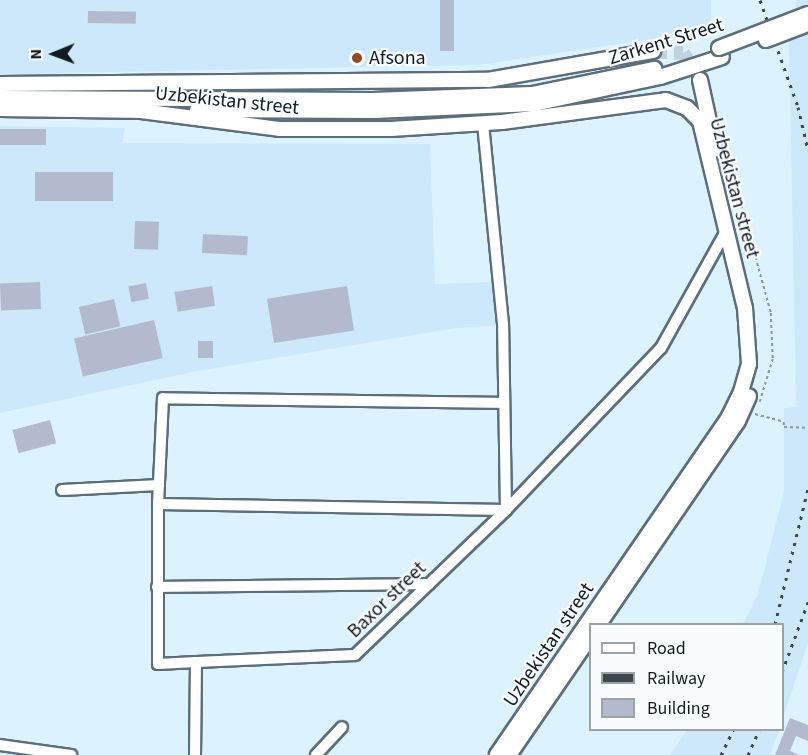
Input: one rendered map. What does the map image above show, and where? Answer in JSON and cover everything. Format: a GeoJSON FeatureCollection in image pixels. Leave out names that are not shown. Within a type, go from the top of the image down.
{"type":"FeatureCollection","features":[{"type":"Feature","properties":{"kind":"main road","name":"Zarkent Street"},"geometry":{"type":"LineString","coordinates":[[533,99],[660,77],[808,14]]}},
{"type":"Feature","properties":{"kind":"main road","name":"Zarkent Street"},"geometry":{"type":"LineString","coordinates":[[720,52],[808,24]]}},
{"type":"Feature","properties":{"kind":"main road","name":"Uzbekistan street"},"geometry":{"type":"LineString","coordinates":[[0,84],[488,80],[653,51]]}},
{"type":"Feature","properties":{"kind":"main road","name":"Uzbekistan street"},"geometry":{"type":"LineString","coordinates":[[600,623],[738,422],[753,380],[758,349],[753,304],[722,182],[700,80]]}},
{"type":"Feature","properties":{"kind":"main road"},"geometry":{"type":"LineString","coordinates":[[175,98],[187,84]]}},
{"type":"Feature","properties":{"kind":"main road","name":"Uzbekistan street"},"geometry":{"type":"LineString","coordinates":[[0,98],[533,99]]}},
{"type":"Feature","properties":{"kind":"main road","name":"Uzbekistan street"},"geometry":{"type":"LineString","coordinates":[[0,109],[374,111],[533,99]]}},
{"type":"Feature","properties":{"kind":"main road","name":"Uzbekistan street"},"geometry":{"type":"LineString","coordinates":[[141,111],[279,129],[483,123],[646,102],[678,103],[700,121],[748,336],[749,363],[741,392],[729,417],[497,755]]}},
{"type":"Feature","properties":{"kind":"main road","name":"Uzbekistan street"},"geometry":{"type":"LineString","coordinates":[[509,755],[589,639]]}},
{"type":"Feature","properties":{"kind":"street"},"geometry":{"type":"LineString","coordinates":[[158,504],[506,510],[503,324],[483,123]]}},
{"type":"Feature","properties":{"kind":"street","name":"Baxor street"},"geometry":{"type":"LineString","coordinates":[[157,587],[158,664],[355,656],[506,510],[661,348],[726,231]]}},
{"type":"Feature","properties":{"kind":"street"},"geometry":{"type":"LineString","coordinates":[[429,584],[157,587],[163,398],[504,403]]}},
{"type":"Feature","properties":{"kind":"street"},"geometry":{"type":"LineString","coordinates":[[62,490],[159,485]]}},
{"type":"Feature","properties":{"kind":"street"},"geometry":{"type":"LineString","coordinates":[[195,755],[196,662]]}},
{"type":"Feature","properties":{"kind":"street"},"geometry":{"type":"LineString","coordinates":[[316,755],[342,727]]}},
{"type":"Feature","properties":{"kind":"street"},"geometry":{"type":"LineString","coordinates":[[0,745],[72,755]]}},
{"type":"Feature","properties":{"kind":"path"},"geometry":{"type":"LineString","coordinates":[[722,182],[735,182],[771,313],[773,359],[755,414],[748,424]]}},
{"type":"Feature","properties":{"kind":"path"},"geometry":{"type":"LineString","coordinates":[[755,414],[784,422],[784,427],[808,428]]}},
{"type":"Feature","properties":{"kind":"shaded area"},"geometry":{"type":"Polygon","coordinates":[[[0,0],[711,0],[711,30],[478,65],[0,74],[0,0]]]}},
{"type":"Feature","properties":{"kind":"shaded area"},"geometry":{"type":"Polygon","coordinates":[[[796,0],[808,0],[808,643],[784,715],[784,623],[744,623],[758,594],[784,492],[784,408],[796,407],[789,34],[795,32],[796,0]]]}},
{"type":"Feature","properties":{"kind":"shaded area"},"geometry":{"type":"Polygon","coordinates":[[[0,126],[125,128],[122,143],[430,144],[435,284],[493,282],[495,326],[456,328],[197,371],[0,413],[0,126]]]}},
{"type":"Feature","properties":{"kind":"shaded area"},"geometry":{"type":"Polygon","coordinates":[[[686,731],[779,731],[770,755],[670,755],[686,731]]]}},
{"type":"Feature","properties":{"kind":"building"},"geometry":{"type":"Polygon","coordinates":[[[440,0],[454,0],[454,51],[440,51],[440,0]]]}},
{"type":"Feature","properties":{"kind":"building"},"geometry":{"type":"Polygon","coordinates":[[[88,11],[136,12],[136,24],[88,23],[88,11]]]}},
{"type":"Feature","properties":{"kind":"building"},"geometry":{"type":"Polygon","coordinates":[[[0,129],[46,129],[46,145],[0,145],[0,129]]]}},
{"type":"Feature","properties":{"kind":"building"},"geometry":{"type":"Polygon","coordinates":[[[35,172],[113,172],[113,201],[35,201],[35,172]]]}},
{"type":"Feature","properties":{"kind":"building"},"geometry":{"type":"Polygon","coordinates":[[[135,221],[159,222],[158,250],[134,249],[135,221]]]}},
{"type":"Feature","properties":{"kind":"building"},"geometry":{"type":"Polygon","coordinates":[[[203,234],[248,236],[247,255],[202,253],[203,234]]]}},
{"type":"Feature","properties":{"kind":"building"},"geometry":{"type":"Polygon","coordinates":[[[40,282],[41,309],[1,310],[0,283],[40,282]]]}},
{"type":"Feature","properties":{"kind":"building"},"geometry":{"type":"Polygon","coordinates":[[[146,283],[149,299],[131,302],[128,286],[146,283]]]}},
{"type":"Feature","properties":{"kind":"building"},"geometry":{"type":"Polygon","coordinates":[[[212,286],[215,306],[178,312],[174,292],[212,286]]]}},
{"type":"Feature","properties":{"kind":"building"},"geometry":{"type":"Polygon","coordinates":[[[347,286],[354,330],[274,343],[267,299],[347,286]]]}},
{"type":"Feature","properties":{"kind":"building"},"geometry":{"type":"Polygon","coordinates":[[[114,299],[120,326],[85,334],[79,307],[114,299]]]}},
{"type":"Feature","properties":{"kind":"building"},"geometry":{"type":"Polygon","coordinates":[[[154,320],[163,358],[83,376],[74,338],[154,320]]]}},
{"type":"Feature","properties":{"kind":"building"},"geometry":{"type":"Polygon","coordinates":[[[198,341],[213,341],[213,358],[198,358],[198,341]]]}},
{"type":"Feature","properties":{"kind":"building"},"geometry":{"type":"Polygon","coordinates":[[[50,420],[56,443],[19,453],[12,430],[50,420]]]}},
{"type":"Feature","properties":{"kind":"building"},"geometry":{"type":"Polygon","coordinates":[[[790,718],[808,725],[808,741],[796,736],[790,751],[799,755],[775,755],[790,718]]]}},
{"type":"Feature","properties":{"kind":"tunnel"},"geometry":{"type":"LineString","coordinates":[[653,51],[683,53],[698,75]]}},
{"type":"Feature","properties":{"kind":"railway"},"geometry":{"type":"LineString","coordinates":[[760,0],[798,107],[808,150]]}},
{"type":"Feature","properties":{"kind":"railway"},"geometry":{"type":"LineString","coordinates":[[775,623],[808,489]]}},
{"type":"Feature","properties":{"kind":"railway"},"geometry":{"type":"LineString","coordinates":[[784,667],[808,602]]}},
{"type":"Feature","properties":{"kind":"railway"},"geometry":{"type":"LineString","coordinates":[[721,755],[733,731]]}},
{"type":"Feature","properties":{"kind":"railway"},"geometry":{"type":"LineString","coordinates":[[748,755],[759,731]]}},
{"type":"Feature","properties":{"kind":"place","name":"Afsona"},"geometry":{"type":"Point","coordinates":[357,58]}}]}
